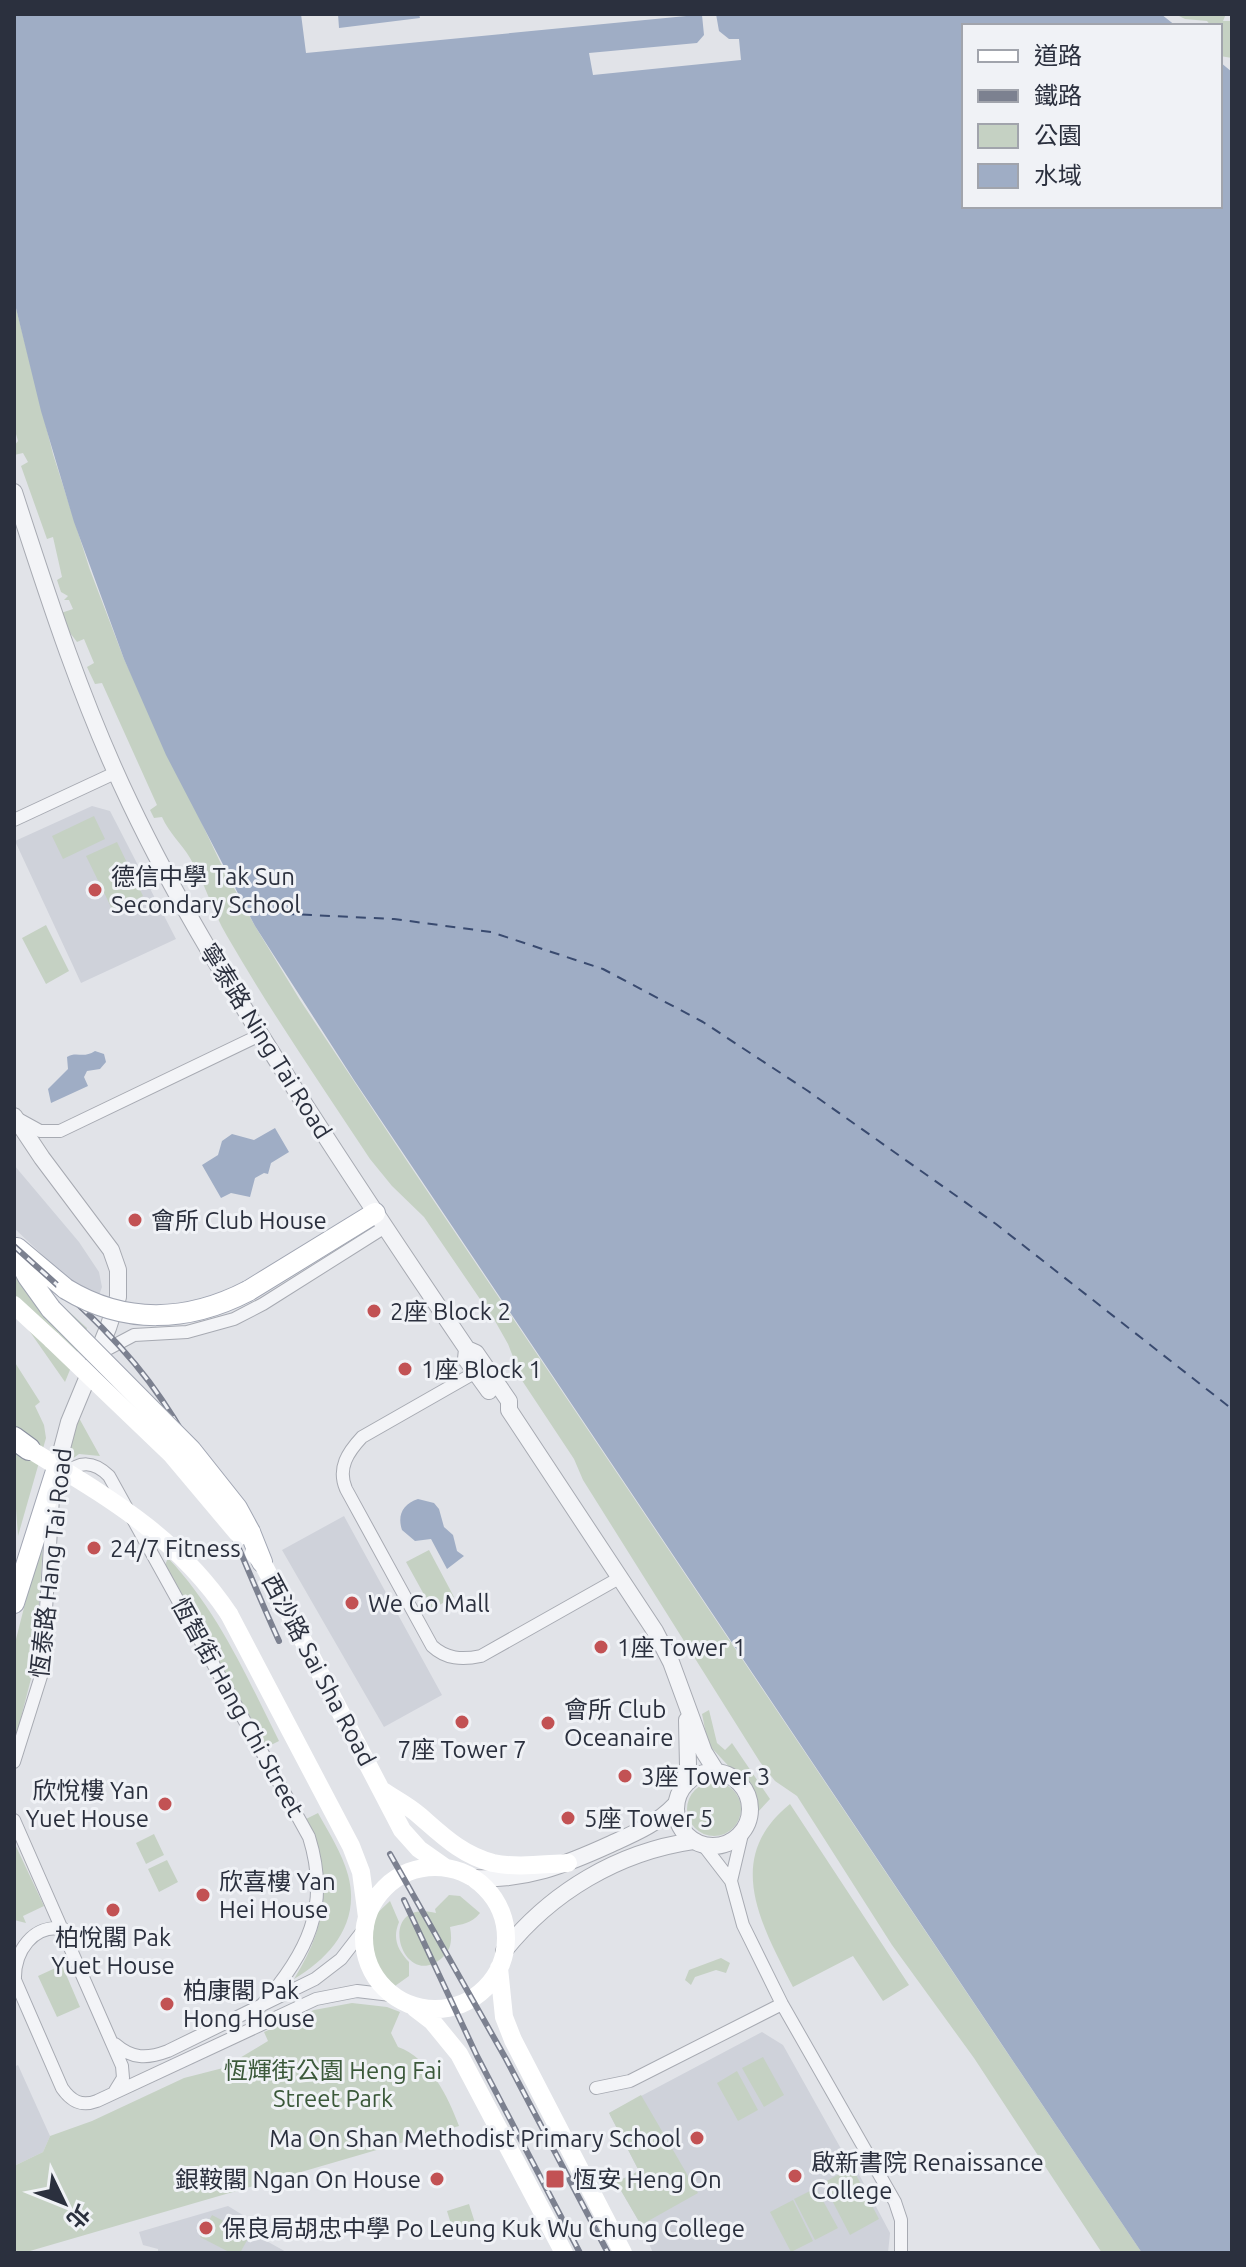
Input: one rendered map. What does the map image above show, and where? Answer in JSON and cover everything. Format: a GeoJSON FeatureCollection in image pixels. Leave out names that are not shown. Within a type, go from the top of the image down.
{"type":"FeatureCollection","features":[{"type":"Feature","properties":{"kind":"main road"},"geometry":{"type":"LineString","coordinates":[[14,1249],[66,1289],[102,1307],[131,1314],[184,1314],[209,1308],[248,1291],[380,1220]]}},
{"type":"Feature","properties":{"kind":"main road"},"geometry":{"type":"LineString","coordinates":[[14,1249],[28,1277],[51,1309],[191,1450],[237,1508],[245,1534]]}},
{"type":"Feature","properties":{"kind":"main road"},"geometry":{"type":"LineString","coordinates":[[14,1305],[156,1439],[245,1534],[262,1562]]}},
{"type":"Feature","properties":{"kind":"main road"},"geometry":{"type":"LineString","coordinates":[[19,1444],[153,1529],[194,1567],[229,1614],[351,1846],[361,1872],[366,1922],[365,1952],[369,1966],[391,1995],[432,2021],[459,2054],[564,2253]]}},
{"type":"Feature","properties":{"kind":"main road"},"geometry":{"type":"LineString","coordinates":[[14,1603],[55,1480]]}},
{"type":"Feature","properties":{"kind":"main road","name":"西沙路 Sai Sha Road"},"geometry":{"type":"LineString","coordinates":[[262,1562],[402,1830],[419,1849],[446,1868]]}},
{"type":"Feature","properties":{"kind":"main road"},"geometry":{"type":"LineString","coordinates":[[381,1790],[417,1813],[447,1841],[469,1855],[509,1865],[568,1863]]}},
{"type":"Feature","properties":{"kind":"main road"},"geometry":{"type":"LineString","coordinates":[[366,1922],[378,1896],[396,1879],[418,1869],[446,1868],[473,1878],[484,1887],[500,1910],[504,1923],[504,2017],[623,2253]]}},
{"type":"Feature","properties":{"kind":"main road"},"geometry":{"type":"LineString","coordinates":[[414,2007],[438,2009],[471,1999],[487,1986],[502,1960]]}},
{"type":"Feature","properties":{"kind":"street","name":"寧泰路 Ning Tai Road"},"geometry":{"type":"LineString","coordinates":[[14,492],[50,607],[115,773],[179,899],[260,1035],[380,1220],[467,1349],[476,1353],[480,1369],[509,1401],[509,1410],[663,1645],[704,1752],[716,1771]]}},
{"type":"Feature","properties":{"kind":"street"},"geometry":{"type":"LineString","coordinates":[[14,820],[115,773]]}},
{"type":"Feature","properties":{"kind":"street"},"geometry":{"type":"LineString","coordinates":[[14,1116],[40,1131],[60,1131],[260,1035]]}},
{"type":"Feature","properties":{"kind":"street","name":"恆泰路 Hang Tai Road"},"geometry":{"type":"LineString","coordinates":[[14,1116],[114,1258],[118,1270],[118,1297],[100,1353],[69,1422],[55,1480],[42,1673],[14,1762]]}},
{"type":"Feature","properties":{"kind":"street"},"geometry":{"type":"LineString","coordinates":[[100,1353],[134,1335],[187,1332],[234,1319],[263,1304],[380,1220]]}},
{"type":"Feature","properties":{"kind":"street"},"geometry":{"type":"LineString","coordinates":[[480,1369],[362,1437],[343,1464],[346,1489],[432,1646],[450,1657],[481,1656],[621,1577]]}},
{"type":"Feature","properties":{"kind":"street","name":"恆智街 Hang Chi Street"},"geometry":{"type":"LineString","coordinates":[[55,1480],[79,1464],[97,1466],[109,1476],[309,1837],[317,1876],[314,1920],[298,1958],[261,2006]]}},
{"type":"Feature","properties":{"kind":"street","name":"寧泰路 Ning Tai Road"},"geometry":{"type":"LineString","coordinates":[[683,1786],[688,1766],[686,1708]]}},
{"type":"Feature","properties":{"kind":"street"},"geometry":{"type":"LineString","coordinates":[[473,1878],[521,1877],[568,1863],[652,1825],[675,1805],[683,1786],[692,1777],[716,1771],[737,1780],[749,1799],[750,1810],[731,1881]]}},
{"type":"Feature","properties":{"kind":"street"},"geometry":{"type":"LineString","coordinates":[[675,1805],[679,1826],[699,1843],[731,1881],[743,1925],[782,2004],[895,2202],[901,2220],[901,2253]]}},
{"type":"Feature","properties":{"kind":"street"},"geometry":{"type":"LineString","coordinates":[[14,1820],[124,2072],[121,2085],[110,2096]]}},
{"type":"Feature","properties":{"kind":"street"},"geometry":{"type":"LineString","coordinates":[[502,1960],[536,1915],[574,1884],[645,1852],[699,1843],[726,1844],[743,1830]]}},
{"type":"Feature","properties":{"kind":"street"},"geometry":{"type":"LineString","coordinates":[[110,2038],[123,2052],[133,2056],[156,2055],[261,2006],[329,1969],[366,1922]]}},
{"type":"Feature","properties":{"kind":"street"},"geometry":{"type":"LineString","coordinates":[[64,1929],[49,1929],[28,1941],[16,1961],[15,1980],[35,2032],[69,2098],[84,2104],[110,2096],[316,1999],[357,1991],[391,1995]]}},
{"type":"Feature","properties":{"kind":"street"},"geometry":{"type":"LineString","coordinates":[[596,2088],[630,2081],[782,2004]]}},
{"type":"Feature","properties":{"kind":"shaded area","name":"德信中學 Tak Sun Secondary School"},"geometry":{"type":"Polygon","coordinates":[[[92,806],[110,811],[176,939],[81,983],[15,841],[92,806]]]}},
{"type":"Feature","properties":{"kind":"shaded area"},"geometry":{"type":"Polygon","coordinates":[[[14,1165],[79,1242],[99,1272],[102,1287],[98,1298],[92,1302],[14,1228],[14,1165]]]}},
{"type":"Feature","properties":{"kind":"shaded area","name":"We Go Mall"},"geometry":{"type":"Polygon","coordinates":[[[344,1516],[442,1695],[384,1727],[282,1550],[344,1516]]]}},
{"type":"Feature","properties":{"kind":"shaded area","name":"啟新書院 Renaissance College"},"geometry":{"type":"Polygon","coordinates":[[[762,2032],[783,2045],[840,2147],[854,2165],[890,2233],[888,2253],[653,2253],[616,2182],[639,2171],[609,2113],[762,2032]]]}},
{"type":"Feature","properties":{"kind":"shaded area"},"geometry":{"type":"Polygon","coordinates":[[[18,2065],[50,2136],[43,2152],[14,2166],[14,2067],[18,2065]]]}},
{"type":"Feature","properties":{"kind":"shaded area","name":"保良局胡忠中學 Po Leung Kuk Wu Chung College"},"geometry":{"type":"Polygon","coordinates":[[[228,2206],[256,2223],[263,2239],[288,2253],[158,2253],[158,2249],[143,2245],[139,2232],[228,2206]]]}},
{"type":"Feature","properties":{"kind":"green space"},"geometry":{"type":"Polygon","coordinates":[[[1175,14],[1226,14],[1223,21],[1232,21],[1232,58],[1222,56],[1222,24],[1185,19],[1175,14]]]}},
{"type":"Feature","properties":{"kind":"green space"},"geometry":{"type":"Polygon","coordinates":[[[14,300],[53,454],[90,570],[124,659],[223,868],[255,926],[300,1000],[409,1164],[1142,2253],[1102,2253],[974,2058],[892,1945],[797,1796],[775,1781],[760,1762],[583,1480],[574,1459],[523,1382],[495,1321],[424,1217],[370,1159],[244,964],[190,858],[162,817],[154,818],[150,810],[157,805],[102,683],[95,684],[87,667],[94,663],[84,639],[77,642],[64,625],[61,613],[73,609],[69,600],[64,600],[68,596],[61,592],[57,580],[62,577],[53,537],[47,539],[21,466],[28,462],[23,453],[14,455],[14,446],[18,441],[14,427],[14,300]]]}},
{"type":"Feature","properties":{"kind":"green space"},"geometry":{"type":"Polygon","coordinates":[[[94,816],[105,839],[63,859],[52,836],[94,816]]]}},
{"type":"Feature","properties":{"kind":"green space"},"geometry":{"type":"Polygon","coordinates":[[[117,842],[143,896],[113,911],[86,856],[117,842]]]}},
{"type":"Feature","properties":{"kind":"green space"},"geometry":{"type":"Polygon","coordinates":[[[46,925],[69,971],[46,984],[22,938],[46,925]]]}},
{"type":"Feature","properties":{"kind":"green space"},"geometry":{"type":"Polygon","coordinates":[[[14,1261],[87,1328],[65,1382],[14,1309],[14,1261]]]}},
{"type":"Feature","properties":{"kind":"green space"},"geometry":{"type":"Polygon","coordinates":[[[14,1361],[40,1402],[35,1406],[46,1438],[18,1536],[14,1481],[14,1361]]]}},
{"type":"Feature","properties":{"kind":"green space"},"geometry":{"type":"Polygon","coordinates":[[[79,1418],[100,1456],[79,1454],[64,1465],[79,1418]]]}},
{"type":"Feature","properties":{"kind":"green space"},"geometry":{"type":"Polygon","coordinates":[[[44,1529],[35,1663],[14,1745],[14,1647],[44,1529]]]}},
{"type":"Feature","properties":{"kind":"green space"},"geometry":{"type":"Polygon","coordinates":[[[429,1550],[454,1597],[432,1609],[406,1562],[429,1550]]]}},
{"type":"Feature","properties":{"kind":"green space"},"geometry":{"type":"Polygon","coordinates":[[[168,1558],[217,1622],[279,1741],[267,1747],[165,1565],[168,1558]]]}},
{"type":"Feature","properties":{"kind":"green space"},"geometry":{"type":"Polygon","coordinates":[[[709,1710],[717,1743],[725,1750],[732,1743],[770,1799],[757,1813],[751,1790],[708,1744],[702,1714],[709,1710]]]}},
{"type":"Feature","properties":{"kind":"green space"},"geometry":{"type":"Polygon","coordinates":[[[714,1782],[733,1790],[741,1809],[733,1828],[714,1836],[695,1828],[687,1809],[695,1790],[714,1782]]]}},
{"type":"Feature","properties":{"kind":"green space"},"geometry":{"type":"Polygon","coordinates":[[[790,1804],[909,1985],[883,2001],[853,1956],[793,1987],[770,1940],[754,1893],[753,1870],[757,1847],[769,1825],[790,1804]]]}},
{"type":"Feature","properties":{"kind":"green space"},"geometry":{"type":"Polygon","coordinates":[[[318,1813],[348,1875],[350,1908],[340,1936],[331,1949],[294,1979],[314,1940],[323,1901],[320,1861],[306,1819],[318,1813]]]}},
{"type":"Feature","properties":{"kind":"green space"},"geometry":{"type":"Polygon","coordinates":[[[154,1834],[164,1855],[146,1864],[136,1843],[154,1834]]]}},
{"type":"Feature","properties":{"kind":"green space"},"geometry":{"type":"Polygon","coordinates":[[[14,1842],[44,1906],[23,1916],[26,1923],[14,1920],[14,1842]]]}},
{"type":"Feature","properties":{"kind":"green space"},"geometry":{"type":"Polygon","coordinates":[[[167,1860],[178,1882],[159,1892],[148,1869],[167,1860]]]}},
{"type":"Feature","properties":{"kind":"green space"},"geometry":{"type":"Polygon","coordinates":[[[449,1895],[460,1896],[480,1913],[470,1921],[450,1927],[451,1943],[443,1957],[428,1965],[416,1964],[406,1956],[400,1943],[400,1930],[405,1918],[417,1912],[436,1913],[435,1909],[449,1895]]]}},
{"type":"Feature","properties":{"kind":"green space"},"geometry":{"type":"Polygon","coordinates":[[[390,1901],[399,1922],[397,1944],[409,1962],[409,1976],[395,1986],[386,1981],[368,1944],[374,1928],[373,1917],[390,1901]]]}},
{"type":"Feature","properties":{"kind":"green space"},"geometry":{"type":"Polygon","coordinates":[[[721,1958],[730,1963],[726,1973],[716,1970],[695,1977],[691,1985],[685,1980],[689,1970],[721,1958]]]}},
{"type":"Feature","properties":{"kind":"green space"},"geometry":{"type":"Polygon","coordinates":[[[62,1965],[80,2007],[57,2017],[38,1976],[62,1965]]]}},
{"type":"Feature","properties":{"kind":"green space","name":"恆輝街公園 Heng Fai Street Park"},"geometry":{"type":"Polygon","coordinates":[[[352,2003],[387,2007],[400,2012],[391,2033],[398,2047],[419,2060],[436,2079],[459,2126],[23,2253],[14,2253],[14,2166],[43,2152],[50,2136],[92,2121],[184,2078],[223,2068],[268,2041],[264,2032],[314,2010],[352,2003]]]}},
{"type":"Feature","properties":{"kind":"green space"},"geometry":{"type":"Polygon","coordinates":[[[763,2057],[784,2095],[764,2107],[742,2068],[763,2057]]]}},
{"type":"Feature","properties":{"kind":"green space"},"geometry":{"type":"Polygon","coordinates":[[[737,2071],[758,2110],[738,2121],[717,2083],[737,2071]]]}},
{"type":"Feature","properties":{"kind":"green space"},"geometry":{"type":"Polygon","coordinates":[[[641,2095],[698,2193],[641,2225],[616,2182],[639,2171],[609,2113],[641,2095]]]}},
{"type":"Feature","properties":{"kind":"green space"},"geometry":{"type":"Polygon","coordinates":[[[852,2167],[879,2219],[850,2235],[823,2183],[852,2167]]]}},
{"type":"Feature","properties":{"kind":"green space"},"geometry":{"type":"Polygon","coordinates":[[[816,2188],[838,2228],[815,2240],[794,2199],[816,2188]]]}},
{"type":"Feature","properties":{"kind":"green space"},"geometry":{"type":"Polygon","coordinates":[[[793,2200],[813,2241],[791,2252],[770,2212],[793,2200]]]}},
{"type":"Feature","properties":{"kind":"green space"},"geometry":{"type":"Polygon","coordinates":[[[469,2204],[476,2226],[454,2234],[447,2211],[469,2204]]]}},
{"type":"Feature","properties":{"kind":"green space"},"geometry":{"type":"Polygon","coordinates":[[[212,2215],[250,2235],[240,2253],[231,2253],[200,2237],[212,2215]]]}},
{"type":"Feature","properties":{"kind":"water"},"geometry":{"type":"Polygon","coordinates":[[[14,14],[301,14],[306,53],[707,14],[1161,14],[1174,24],[962,24],[962,208],[1222,208],[1222,64],[1232,72],[1232,2253],[1142,2253],[354,1080],[255,926],[166,755],[124,659],[74,522],[41,411],[14,300],[14,14]]]}},
{"type":"Feature","properties":{"kind":"water"},"geometry":{"type":"Polygon","coordinates":[[[338,14],[419,14],[420,18],[339,28],[338,14]]]}},
{"type":"Feature","properties":{"kind":"water"},"geometry":{"type":"Polygon","coordinates":[[[95,1051],[104,1054],[106,1062],[100,1069],[87,1071],[84,1077],[88,1086],[51,1103],[48,1089],[68,1069],[67,1057],[95,1051]]]}},
{"type":"Feature","properties":{"kind":"water"},"geometry":{"type":"Polygon","coordinates":[[[275,1128],[289,1152],[271,1163],[268,1174],[255,1178],[250,1197],[231,1193],[221,1198],[202,1165],[218,1155],[222,1141],[232,1134],[254,1140],[275,1128]]]}},
{"type":"Feature","properties":{"kind":"water"},"geometry":{"type":"Polygon","coordinates":[[[418,1499],[434,1503],[439,1509],[444,1527],[453,1535],[457,1551],[464,1556],[447,1569],[431,1539],[415,1541],[402,1530],[402,1511],[418,1499]]]}},
{"type":"Feature","properties":{"kind":"pier"},"geometry":{"type":"Polygon","coordinates":[[[716,14],[719,31],[729,39],[739,39],[741,60],[593,75],[589,53],[697,43],[704,35],[702,15],[716,14]]]}},
{"type":"Feature","properties":{"kind":"ferry route"},"geometry":{"type":"LineString","coordinates":[[248,912],[394,919],[491,932],[603,969],[703,1022],[808,1091],[996,1224],[1232,1409]]}},
{"type":"Feature","properties":{"kind":"railway"},"geometry":{"type":"LineString","coordinates":[[14,1246],[112,1338],[162,1400],[211,1487],[279,1641]]}},
{"type":"Feature","properties":{"kind":"railway"},"geometry":{"type":"LineString","coordinates":[[390,1854],[506,2059],[608,2253]]}},
{"type":"Feature","properties":{"kind":"railway"},"geometry":{"type":"LineString","coordinates":[[404,1900],[477,2056],[580,2253]]}},
{"type":"Feature","properties":{"kind":"place","name":"德信中學 Tak Sun Secondary School"},"geometry":{"type":"Point","coordinates":[95,890]}},
{"type":"Feature","properties":{"kind":"place","name":"會所 Club House"},"geometry":{"type":"Point","coordinates":[135,1220]}},
{"type":"Feature","properties":{"kind":"place","name":"2座 Block 2"},"geometry":{"type":"Point","coordinates":[374,1311]}},
{"type":"Feature","properties":{"kind":"place","name":"1座 Block 1"},"geometry":{"type":"Point","coordinates":[405,1369]}},
{"type":"Feature","properties":{"kind":"place","name":"24/7 Fitness"},"geometry":{"type":"Point","coordinates":[94,1548]}},
{"type":"Feature","properties":{"kind":"place","name":"We Go Mall"},"geometry":{"type":"Point","coordinates":[352,1603]}},
{"type":"Feature","properties":{"kind":"place","name":"1座 Tower 1"},"geometry":{"type":"Point","coordinates":[601,1647]}},
{"type":"Feature","properties":{"kind":"place","name":"7座 Tower 7"},"geometry":{"type":"Point","coordinates":[462,1722]}},
{"type":"Feature","properties":{"kind":"place","name":"會所 Club Oceanaire"},"geometry":{"type":"Point","coordinates":[548,1723]}},
{"type":"Feature","properties":{"kind":"place","name":"3座 Tower 3"},"geometry":{"type":"Point","coordinates":[625,1776]}},
{"type":"Feature","properties":{"kind":"place","name":"欣悅樓 Yan Yuet House"},"geometry":{"type":"Point","coordinates":[165,1804]}},
{"type":"Feature","properties":{"kind":"place","name":"5座 Tower 5"},"geometry":{"type":"Point","coordinates":[568,1818]}},
{"type":"Feature","properties":{"kind":"place","name":"欣喜樓 Yan Hei House"},"geometry":{"type":"Point","coordinates":[203,1895]}},
{"type":"Feature","properties":{"kind":"place","name":"柏悅閣 Pak Yuet House"},"geometry":{"type":"Point","coordinates":[113,1910]}},
{"type":"Feature","properties":{"kind":"place","name":"柏康閣 Pak Hong House"},"geometry":{"type":"Point","coordinates":[167,2004]}},
{"type":"Feature","properties":{"kind":"place","name":"Ma On Shan Methodist Primary School"},"geometry":{"type":"Point","coordinates":[697,2138]}},
{"type":"Feature","properties":{"kind":"place","name":"啟新書院 Renaissance College"},"geometry":{"type":"Point","coordinates":[795,2176]}},
{"type":"Feature","properties":{"kind":"place","name":"銀鞍閣 Ngan On House"},"geometry":{"type":"Point","coordinates":[437,2179]}},
{"type":"Feature","properties":{"kind":"place","name":"恆安 Heng On"},"geometry":{"type":"Point","coordinates":[555,2179]}},
{"type":"Feature","properties":{"kind":"place","name":"保良局胡忠中學 Po Leung Kuk Wu Chung College"},"geometry":{"type":"Point","coordinates":[206,2228]}}]}
